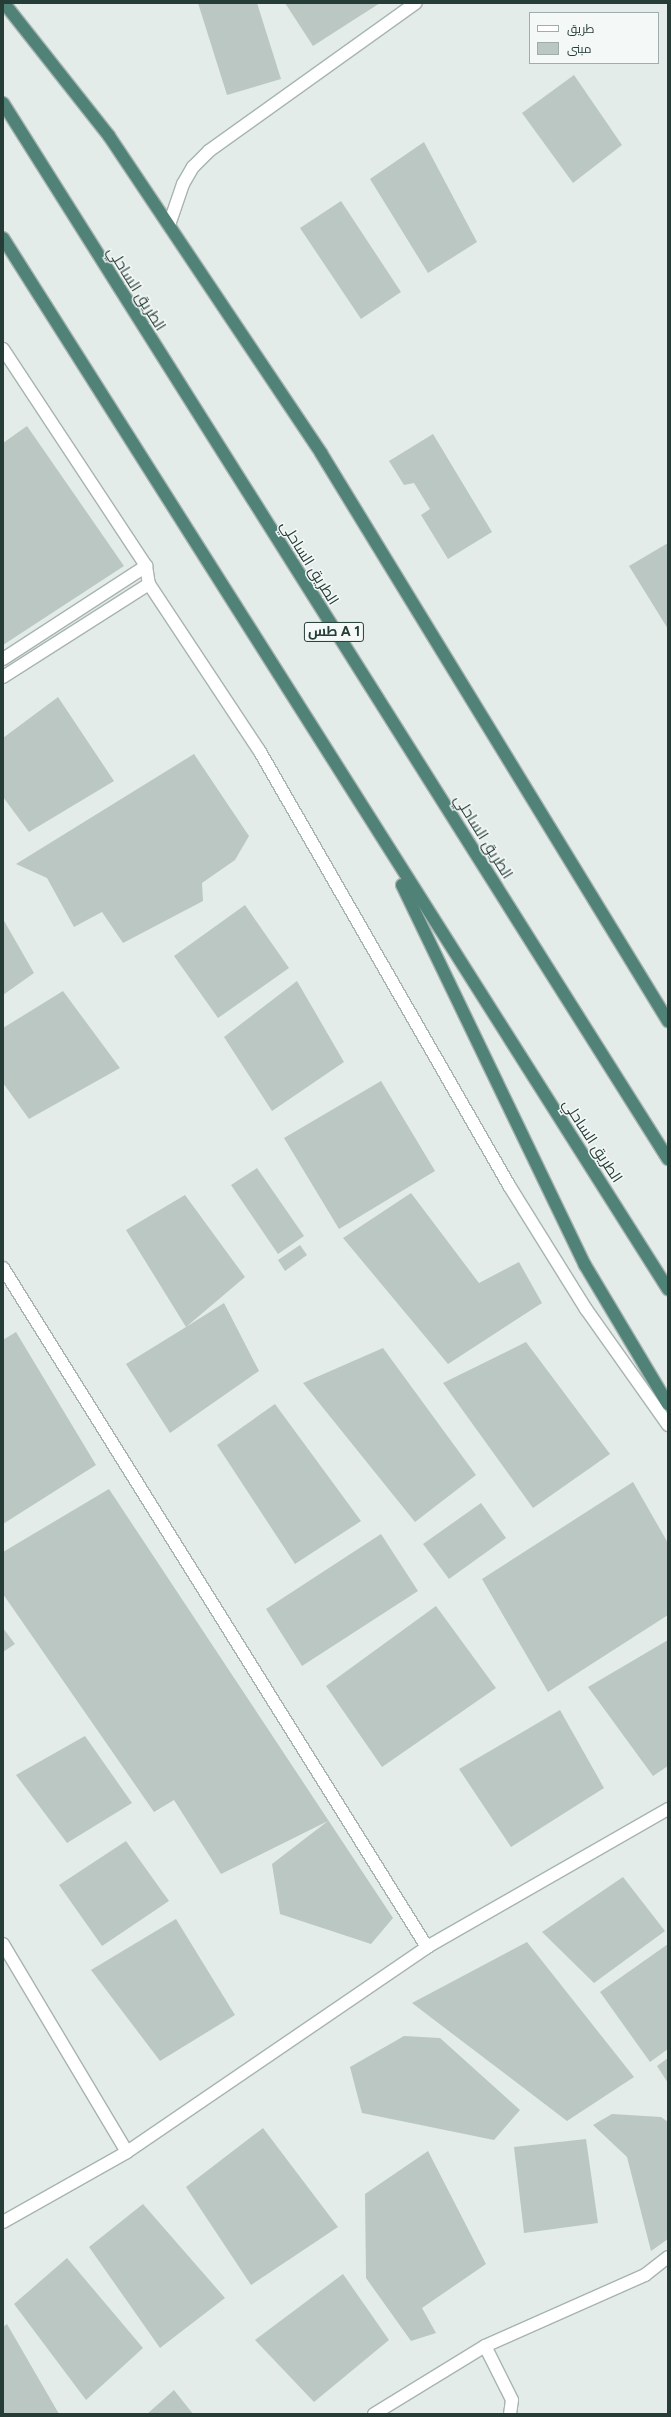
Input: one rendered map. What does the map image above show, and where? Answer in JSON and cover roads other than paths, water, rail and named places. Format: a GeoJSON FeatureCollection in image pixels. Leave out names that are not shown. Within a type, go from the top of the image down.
{"type":"FeatureCollection","features":[{"type":"Feature","properties":{"kind":"highway"},"geometry":{"type":"LineString","coordinates":[[4,3],[109,136],[321,453],[668,1021]]}},
{"type":"Feature","properties":{"kind":"highway","name":"الطريق الساحلي"},"geometry":{"type":"LineString","coordinates":[[3,104],[668,1159]]}},
{"type":"Feature","properties":{"kind":"highway","name":"الطريق الساحلي"},"geometry":{"type":"LineString","coordinates":[[3,238],[668,1290]]}},
{"type":"Feature","properties":{"kind":"highway"},"geometry":{"type":"LineString","coordinates":[[379,835],[585,1265],[668,1404]]}},
{"type":"Feature","properties":{"kind":"street"},"geometry":{"type":"LineString","coordinates":[[169,225],[186,178],[209,151],[416,3]]}},
{"type":"Feature","properties":{"kind":"street"},"geometry":{"type":"LineString","coordinates":[[3,349],[146,566],[149,584],[259,750],[510,1187],[586,1310],[668,1425]]}},
{"type":"Feature","properties":{"kind":"street"},"geometry":{"type":"LineString","coordinates":[[3,659],[146,566]]}},
{"type":"Feature","properties":{"kind":"street"},"geometry":{"type":"LineString","coordinates":[[3,677],[149,584]]}},
{"type":"Feature","properties":{"kind":"street"},"geometry":{"type":"LineString","coordinates":[[3,1268],[427,1947]]}},
{"type":"Feature","properties":{"kind":"street"},"geometry":{"type":"LineString","coordinates":[[3,2222],[127,2152],[427,1947],[668,1810]]}},
{"type":"Feature","properties":{"kind":"street"},"geometry":{"type":"LineString","coordinates":[[3,1944],[127,2152]]}},
{"type":"Feature","properties":{"kind":"street"},"geometry":{"type":"LineString","coordinates":[[374,2414],[485,2346],[645,2274],[668,2257]]}},
{"type":"Feature","properties":{"kind":"street"},"geometry":{"type":"LineString","coordinates":[[485,2346],[512,2400],[510,2414]]}}]}
